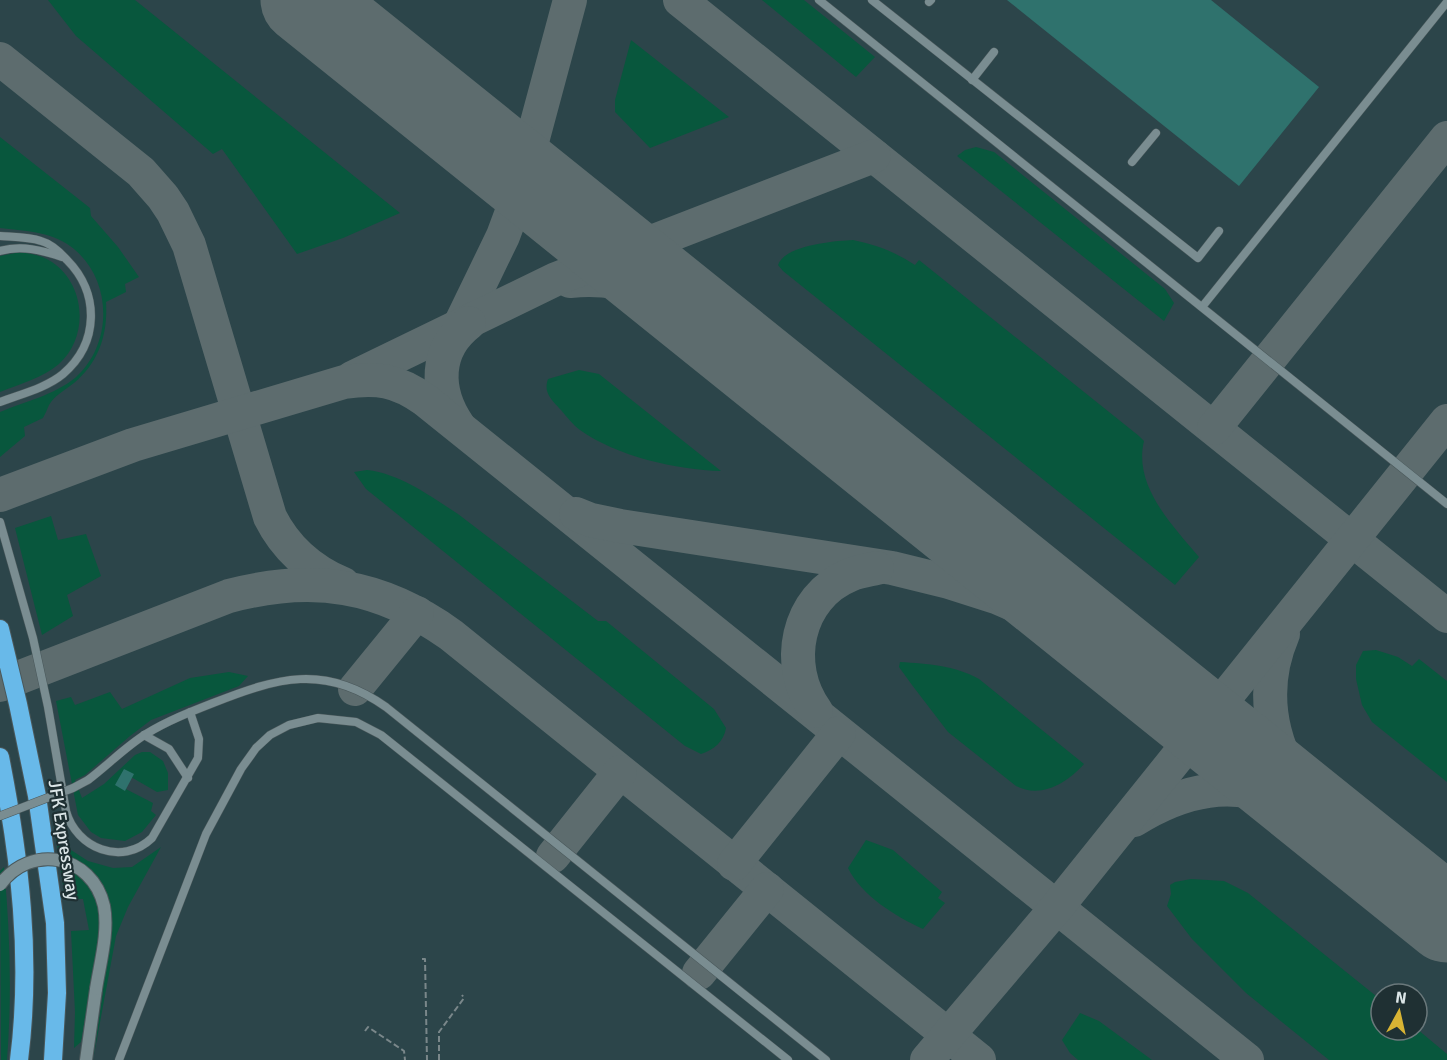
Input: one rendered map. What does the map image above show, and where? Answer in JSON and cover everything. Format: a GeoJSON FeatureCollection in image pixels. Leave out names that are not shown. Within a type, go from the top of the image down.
{"type":"FeatureCollection","features":[{"type":"Feature","properties":{"kind":"highway","name":"JFK Expressway"},"geometry":{"type":"LineString","coordinates":[[0,629],[37,796],[56,923],[57,993],[53,1060]]}},
{"type":"Feature","properties":{"kind":"highway"},"geometry":{"type":"LineString","coordinates":[[0,757],[15,842],[24,921],[26,992],[17,1060]]}},
{"type":"Feature","properties":{"kind":"street"},"geometry":{"type":"LineString","coordinates":[[0,885],[18,868],[38,860],[62,860],[88,876],[101,896],[105,933],[86,1060]]}},
{"type":"Feature","properties":{"kind":"lane"},"geometry":{"type":"LineString","coordinates":[[819,0],[1447,504]]}},
{"type":"Feature","properties":{"kind":"lane"},"geometry":{"type":"LineString","coordinates":[[872,0],[1198,258],[1219,231]]}},
{"type":"Feature","properties":{"kind":"lane"},"geometry":{"type":"LineString","coordinates":[[1202,307],[1447,2]]}},
{"type":"Feature","properties":{"kind":"lane"},"geometry":{"type":"LineString","coordinates":[[972,80],[994,52]]}},
{"type":"Feature","properties":{"kind":"lane"},"geometry":{"type":"LineString","coordinates":[[1132,162],[1156,133]]}},
{"type":"Feature","properties":{"kind":"lane"},"geometry":{"type":"LineString","coordinates":[[0,236],[41,241],[55,248],[84,282],[90,296],[92,311],[91,327],[81,353],[69,369],[53,381],[0,402]]}},
{"type":"Feature","properties":{"kind":"lane"},"geometry":{"type":"LineString","coordinates":[[0,250],[34,249],[66,259]]}},
{"type":"Feature","properties":{"kind":"lane"},"geometry":{"type":"LineString","coordinates":[[0,522],[33,639],[46,696],[66,811],[75,832],[87,843],[100,850],[125,852],[147,843],[156,833],[198,758],[199,745],[190,712]]}},
{"type":"Feature","properties":{"kind":"lane"},"geometry":{"type":"LineString","coordinates":[[0,816],[88,780],[144,735],[190,712],[255,686],[295,679],[330,681],[367,695],[386,707],[826,1060]]}},
{"type":"Feature","properties":{"kind":"lane"},"geometry":{"type":"LineString","coordinates":[[119,1060],[202,842],[242,769],[262,742],[279,730],[298,722],[329,718],[356,722],[381,735],[788,1060]]}},
{"type":"Feature","properties":{"kind":"lane"},"geometry":{"type":"LineString","coordinates":[[144,735],[169,749],[188,778]]}},
{"type":"Feature","properties":{"kind":"path"},"geometry":{"type":"LineString","coordinates":[[422,958],[425,959],[426,970],[427,1060]]}},
{"type":"Feature","properties":{"kind":"path"},"geometry":{"type":"LineString","coordinates":[[439,1060],[439,1032],[464,998],[462,995]]}},
{"type":"Feature","properties":{"kind":"path"},"geometry":{"type":"LineString","coordinates":[[365,1030],[368,1027],[405,1051],[405,1060]]}},
{"type":"Feature","properties":{"kind":"shaded area"},"geometry":{"type":"Polygon","coordinates":[[[0,0],[1447,0],[1447,1060],[0,1060],[0,0]]]}},
{"type":"Feature","properties":{"kind":"green space"},"geometry":{"type":"Polygon","coordinates":[[[48,0],[135,0],[400,213],[343,238],[297,254],[222,149],[213,154],[76,36],[48,0]]]}},
{"type":"Feature","properties":{"kind":"green space"},"geometry":{"type":"Polygon","coordinates":[[[762,0],[804,0],[875,57],[856,77],[762,0]]]}},
{"type":"Feature","properties":{"kind":"green space"},"geometry":{"type":"Polygon","coordinates":[[[631,40],[729,117],[650,148],[615,112],[615,100],[631,40]]]}},
{"type":"Feature","properties":{"kind":"green space"},"geometry":{"type":"Polygon","coordinates":[[[0,137],[90,208],[91,216],[118,247],[139,277],[125,284],[126,292],[106,302],[103,336],[96,357],[90,366],[74,383],[54,398],[43,418],[24,427],[25,436],[0,457],[0,412],[48,394],[75,378],[88,364],[97,347],[102,329],[103,311],[101,292],[94,275],[84,259],[70,246],[54,237],[0,228],[0,137]]]}},
{"type":"Feature","properties":{"kind":"green space"},"geometry":{"type":"Polygon","coordinates":[[[976,147],[994,152],[1165,289],[1174,303],[1164,321],[957,156],[965,150],[976,147]]]}},
{"type":"Feature","properties":{"kind":"green space"},"geometry":{"type":"Polygon","coordinates":[[[853,240],[900,256],[915,265],[919,260],[1144,441],[1142,458],[1144,474],[1150,489],[1167,519],[1199,557],[1175,585],[778,265],[782,258],[790,253],[811,245],[853,240]]]}},
{"type":"Feature","properties":{"kind":"green space"},"geometry":{"type":"Polygon","coordinates":[[[21,252],[45,258],[63,272],[72,284],[77,297],[79,326],[69,353],[59,364],[38,377],[0,392],[0,256],[21,252]]]}},
{"type":"Feature","properties":{"kind":"green space"},"geometry":{"type":"Polygon","coordinates":[[[579,370],[599,374],[721,471],[685,468],[648,460],[611,447],[580,430],[552,399],[547,388],[548,379],[579,370]]]}},
{"type":"Feature","properties":{"kind":"green space"},"geometry":{"type":"Polygon","coordinates":[[[367,470],[392,476],[437,500],[598,621],[606,621],[714,709],[726,728],[721,741],[701,754],[685,746],[366,489],[354,472],[367,470]]]}},
{"type":"Feature","properties":{"kind":"green space"},"geometry":{"type":"Polygon","coordinates":[[[51,516],[58,540],[86,534],[101,576],[67,595],[73,616],[42,635],[15,528],[51,516]]]}},
{"type":"Feature","properties":{"kind":"green space"},"geometry":{"type":"Polygon","coordinates":[[[1376,650],[1398,657],[1412,666],[1419,659],[1447,681],[1447,782],[1372,722],[1362,705],[1356,679],[1356,665],[1363,651],[1376,650]]]}},
{"type":"Feature","properties":{"kind":"green space"},"geometry":{"type":"Polygon","coordinates":[[[900,662],[950,668],[970,674],[1084,764],[1062,783],[1044,790],[1025,790],[1016,786],[948,732],[899,667],[900,662]]]}},
{"type":"Feature","properties":{"kind":"green space"},"geometry":{"type":"Polygon","coordinates":[[[229,672],[248,676],[239,686],[151,720],[85,775],[75,780],[82,798],[104,784],[135,755],[142,752],[150,752],[163,761],[168,773],[168,790],[157,792],[124,773],[118,785],[153,803],[151,811],[156,815],[142,832],[125,841],[101,838],[91,832],[78,815],[56,701],[71,697],[75,705],[110,692],[122,709],[190,678],[229,672]]]}},
{"type":"Feature","properties":{"kind":"green space"},"geometry":{"type":"Polygon","coordinates":[[[54,823],[60,823],[71,850],[88,861],[113,868],[132,867],[161,847],[128,907],[116,936],[93,1060],[103,992],[90,989],[81,1042],[74,1048],[75,1012],[71,931],[89,930],[83,899],[65,899],[54,823]]]}},
{"type":"Feature","properties":{"kind":"green space"},"geometry":{"type":"Polygon","coordinates":[[[866,840],[893,850],[942,892],[938,898],[945,903],[923,929],[880,904],[854,878],[848,868],[866,840]]]}},
{"type":"Feature","properties":{"kind":"green space"},"geometry":{"type":"Polygon","coordinates":[[[4,867],[10,988],[7,1060],[1,1060],[0,871],[4,867]]]}},
{"type":"Feature","properties":{"kind":"green space"},"geometry":{"type":"Polygon","coordinates":[[[1191,879],[1224,881],[1248,893],[1369,990],[1369,1042],[1429,1042],[1429,1039],[1447,1054],[1447,1060],[1329,1060],[1246,993],[1192,939],[1167,906],[1171,894],[1170,885],[1191,879]]]}},
{"type":"Feature","properties":{"kind":"green space"},"geometry":{"type":"Polygon","coordinates":[[[1080,1013],[1099,1021],[1152,1060],[1078,1060],[1070,1053],[1062,1040],[1080,1013]]]}},
{"type":"Feature","properties":{"kind":"building"},"geometry":{"type":"Polygon","coordinates":[[[1007,0],[1211,0],[1319,87],[1239,186],[1007,0]]]}},
{"type":"Feature","properties":{"kind":"building"},"geometry":{"type":"Polygon","coordinates":[[[124,769],[134,774],[125,791],[115,785],[124,769]]]}},
{"type":"Feature","properties":{"kind":"taxiway"},"geometry":{"type":"LineString","coordinates":[[456,333],[503,236],[516,201],[570,0]]}},
{"type":"Feature","properties":{"kind":"taxiway"},"geometry":{"type":"LineString","coordinates":[[680,0],[1447,616]]}},
{"type":"Feature","properties":{"kind":"taxiway"},"geometry":{"type":"LineString","coordinates":[[0,59],[141,172],[173,212],[189,245],[270,517],[291,549],[320,572],[343,584]]}},
{"type":"Feature","properties":{"kind":"taxiway"},"geometry":{"type":"LineString","coordinates":[[1214,428],[1447,138]]}},
{"type":"Feature","properties":{"kind":"taxiway"},"geometry":{"type":"LineString","coordinates":[[532,143],[536,168],[546,190],[635,263]]}},
{"type":"Feature","properties":{"kind":"taxiway"},"geometry":{"type":"LineString","coordinates":[[352,378],[556,279],[874,156]]}},
{"type":"Feature","properties":{"kind":"taxiway"},"geometry":{"type":"LineString","coordinates":[[570,281],[616,282],[660,295],[687,312],[782,387]]}},
{"type":"Feature","properties":{"kind":"taxiway"},"geometry":{"type":"LineString","coordinates":[[458,425],[445,399],[442,371],[449,346],[469,323]]}},
{"type":"Feature","properties":{"kind":"taxiway"},"geometry":{"type":"LineString","coordinates":[[0,495],[133,445],[344,382],[377,380],[405,388],[425,400],[1247,1060]]}},
{"type":"Feature","properties":{"kind":"taxiway"},"geometry":{"type":"LineString","coordinates":[[927,1060],[1057,907],[1447,421]]}},
{"type":"Feature","properties":{"kind":"taxiway"},"geometry":{"type":"LineString","coordinates":[[576,514],[591,520],[620,526],[892,568],[949,582],[996,597],[1049,620],[1098,647],[1149,683],[1248,763]]}},
{"type":"Feature","properties":{"kind":"taxiway"},"geometry":{"type":"LineString","coordinates":[[816,711],[806,693],[800,674],[798,654],[800,634],[807,616],[817,599],[832,585],[853,574],[877,568]]}},
{"type":"Feature","properties":{"kind":"taxiway"},"geometry":{"type":"LineString","coordinates":[[0,685],[229,596],[260,589],[317,585],[372,594],[425,618],[451,635],[979,1060]]}},
{"type":"Feature","properties":{"kind":"taxiway"},"geometry":{"type":"LineString","coordinates":[[355,689],[417,613]]}},
{"type":"Feature","properties":{"kind":"taxiway"},"geometry":{"type":"LineString","coordinates":[[1283,634],[1275,658],[1271,683],[1271,707],[1275,731],[1282,754],[1293,776],[1324,815]]}},
{"type":"Feature","properties":{"kind":"taxiway"},"geometry":{"type":"LineString","coordinates":[[734,864],[839,733]]}},
{"type":"Feature","properties":{"kind":"taxiway"},"geometry":{"type":"LineString","coordinates":[[553,856],[620,772]]}},
{"type":"Feature","properties":{"kind":"taxiway"},"geometry":{"type":"LineString","coordinates":[[1134,820],[1177,799],[1217,790],[1253,792],[1287,803],[1320,821],[1352,844],[1417,898]]}},
{"type":"Feature","properties":{"kind":"taxiway"},"geometry":{"type":"LineString","coordinates":[[699,973],[767,889]]}},
{"type":"Feature","properties":{"kind":"runway"},"geometry":{"type":"LineString","coordinates":[[304,0],[1447,919]]}}]}
